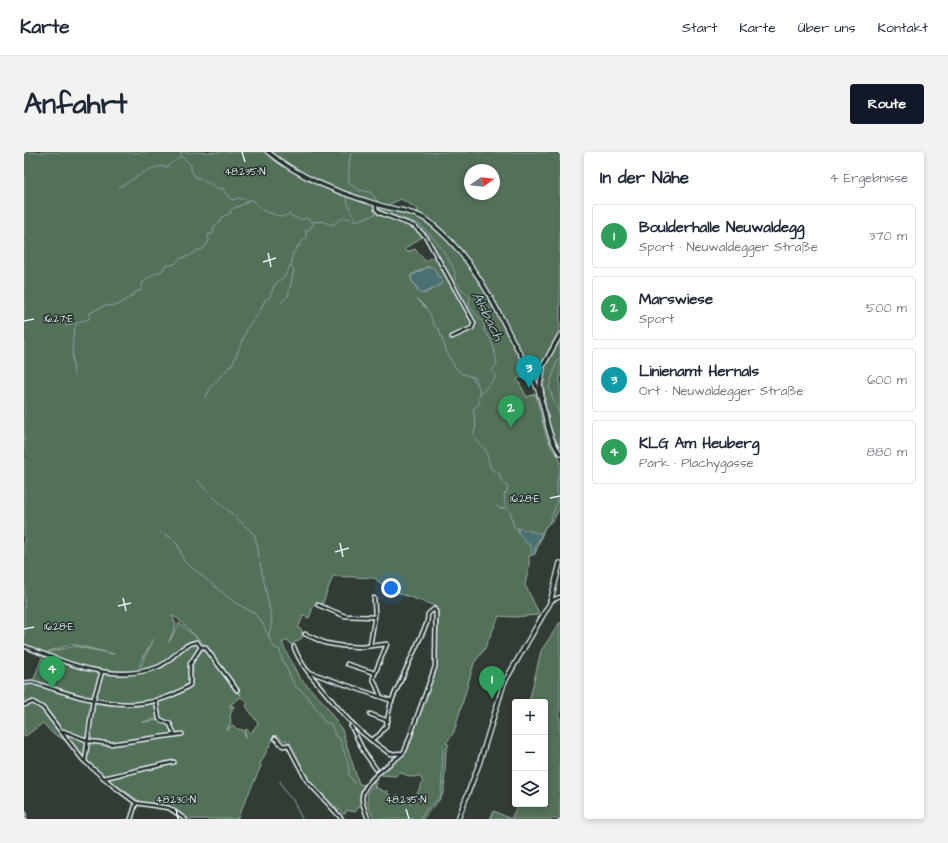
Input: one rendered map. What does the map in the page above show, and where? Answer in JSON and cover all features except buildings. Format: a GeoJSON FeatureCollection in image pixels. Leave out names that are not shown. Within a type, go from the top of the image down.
{"type":"FeatureCollection","features":[{"type":"Feature","properties":{"kind":"main road"},"geometry":{"type":"LineString","coordinates":[[268,152],[289,168],[311,180],[383,206],[405,210],[425,219],[436,227],[453,245],[484,286],[529,370],[537,376],[541,382],[543,405]]}},
{"type":"Feature","properties":{"kind":"main road"},"geometry":{"type":"LineString","coordinates":[[560,335],[537,376],[536,383],[553,442],[560,453]]}},
{"type":"Feature","properties":{"kind":"main road"},"geometry":{"type":"LineString","coordinates":[[536,383],[541,382]]}},
{"type":"Feature","properties":{"kind":"main road"},"geometry":{"type":"LineString","coordinates":[[458,819],[479,764],[504,683],[550,601],[560,563]]}},
{"type":"Feature","properties":{"kind":"street"},"geometry":{"type":"LineString","coordinates":[[377,204],[378,212],[414,226],[424,235],[474,323],[472,328],[452,336]]}},
{"type":"Feature","properties":{"kind":"street"},"geometry":{"type":"LineString","coordinates":[[550,601],[560,597]]}},
{"type":"Feature","properties":{"kind":"street"},"geometry":{"type":"LineString","coordinates":[[370,646],[374,617],[374,598]]}},
{"type":"Feature","properties":{"kind":"street"},"geometry":{"type":"LineString","coordinates":[[318,605],[345,616],[374,617]]}},
{"type":"Feature","properties":{"kind":"street"},"geometry":{"type":"LineString","coordinates":[[368,819],[362,800],[364,789],[379,773],[403,753],[435,667],[436,610],[432,610],[428,614],[427,623],[392,701],[388,721],[382,733],[371,740]]}},
{"type":"Feature","properties":{"kind":"street"},"geometry":{"type":"LineString","coordinates":[[305,634],[320,641],[334,645],[370,646],[387,644],[375,673],[374,682],[380,695]]}},
{"type":"Feature","properties":{"kind":"street"},"geometry":{"type":"LineString","coordinates":[[24,646],[67,663],[102,672],[120,673],[154,668],[162,665],[186,645],[197,642],[201,647],[205,647],[237,690]]}},
{"type":"Feature","properties":{"kind":"street"},"geometry":{"type":"LineString","coordinates":[[24,683],[32,682],[93,701],[129,705],[156,700],[172,695],[190,685],[190,664],[201,647]]}},
{"type":"Feature","properties":{"kind":"street"},"geometry":{"type":"LineString","coordinates":[[294,647],[308,672],[350,723],[390,754],[403,753]]}},
{"type":"Feature","properties":{"kind":"street"},"geometry":{"type":"LineString","coordinates":[[347,664],[375,673]]}},
{"type":"Feature","properties":{"kind":"street"},"geometry":{"type":"LineString","coordinates":[[85,761],[89,741],[93,701],[102,672]]}},
{"type":"Feature","properties":{"kind":"street"},"geometry":{"type":"LineString","coordinates":[[308,672],[380,695],[392,701]]}},
{"type":"Feature","properties":{"kind":"street"},"geometry":{"type":"LineString","coordinates":[[156,700],[159,719],[168,722],[172,726],[175,735]]}},
{"type":"Feature","properties":{"kind":"street"},"geometry":{"type":"LineString","coordinates":[[24,705],[33,702],[42,706],[85,761],[136,804],[169,808],[185,819]]}},
{"type":"Feature","properties":{"kind":"street"},"geometry":{"type":"LineString","coordinates":[[370,714],[388,721]]}},
{"type":"Feature","properties":{"kind":"street"},"geometry":{"type":"LineString","coordinates":[[350,723],[364,752],[376,769]]}},
{"type":"Feature","properties":{"kind":"street"},"geometry":{"type":"LineString","coordinates":[[62,732],[89,741],[121,744],[152,737],[182,734]]}},
{"type":"Feature","properties":{"kind":"street"},"geometry":{"type":"LineString","coordinates":[[275,738],[283,746],[288,745],[307,781],[342,819]]}},
{"type":"Feature","properties":{"kind":"street"},"geometry":{"type":"LineString","coordinates":[[104,778],[174,762]]}},
{"type":"Feature","properties":{"kind":"street"},"geometry":{"type":"LineString","coordinates":[[131,819],[136,804]]}},
{"type":"Feature","properties":{"kind":"street"},"geometry":{"type":"LineString","coordinates":[[24,813],[24,819]]}},
{"type":"Feature","properties":{"kind":"green space"},"geometry":{"type":"Polygon","coordinates":[[[24,152],[560,152],[560,448],[552,431],[546,411],[544,391],[545,372],[539,370],[533,372],[526,362],[522,365],[526,375],[517,379],[527,397],[535,394],[546,435],[551,447],[560,459],[560,507],[554,519],[545,527],[535,554],[529,556],[529,566],[525,585],[539,613],[538,615],[514,617],[499,616],[484,650],[474,663],[454,732],[446,743],[449,745],[446,750],[444,791],[440,799],[423,819],[374,819],[368,806],[367,793],[378,777],[374,789],[375,787],[385,792],[388,790],[387,793],[390,795],[389,798],[392,799],[398,794],[399,801],[412,803],[423,782],[420,776],[411,777],[399,772],[396,776],[381,775],[405,754],[411,742],[419,712],[435,674],[437,663],[438,607],[390,590],[374,578],[333,576],[322,605],[315,602],[309,618],[303,616],[298,628],[302,630],[302,638],[291,645],[288,640],[282,643],[299,677],[324,703],[342,730],[359,784],[365,785],[359,807],[355,812],[347,810],[345,814],[343,814],[309,781],[286,740],[284,741],[278,736],[274,737],[260,764],[261,766],[237,819],[187,819],[182,814],[172,809],[143,803],[104,776],[89,763],[69,739],[66,741],[51,732],[43,723],[24,737],[24,684],[32,684],[43,655],[48,657],[49,652],[74,646],[114,654],[72,644],[43,653],[24,645],[24,152]],[[401,199],[388,205],[415,212],[419,210],[401,199]],[[425,235],[404,249],[407,252],[415,249],[425,261],[436,255],[425,235]],[[431,266],[411,275],[411,279],[419,292],[424,294],[441,284],[431,266]],[[172,616],[176,624],[169,642],[179,623],[197,638],[196,643],[200,647],[192,657],[189,664],[189,685],[147,703],[156,703],[158,718],[143,722],[160,720],[158,701],[180,692],[192,685],[193,663],[204,648],[240,695],[241,694],[206,646],[177,618],[172,616]],[[153,639],[140,663],[140,671],[161,666],[170,660],[177,652],[158,666],[141,669],[141,665],[153,639]],[[241,697],[230,705],[231,709],[231,706],[234,706],[230,716],[231,723],[228,726],[228,731],[230,726],[233,725],[237,729],[243,730],[246,739],[245,730],[246,729],[251,733],[258,723],[246,706],[248,703],[241,697]]]}},
{"type":"Feature","properties":{"kind":"green space"},"geometry":{"type":"Polygon","coordinates":[[[560,622],[560,819],[511,819],[517,807],[548,807],[548,699],[530,699],[541,651],[560,622]]]}},
{"type":"Feature","properties":{"kind":"green space"},"geometry":{"type":"Polygon","coordinates":[[[494,811],[511,819],[490,819],[494,811]]]}},
{"type":"Feature","properties":{"kind":"water"},"geometry":{"type":"Polygon","coordinates":[[[430,266],[435,269],[437,276],[440,277],[442,282],[437,287],[421,294],[411,279],[411,276],[430,266]]]}},
{"type":"Feature","properties":{"kind":"water"},"geometry":{"type":"Polygon","coordinates":[[[518,528],[542,534],[535,547],[535,554],[532,555],[531,546],[525,542],[518,532],[518,528]]]}},
{"type":"Feature","properties":{"kind":"waterway"},"geometry":{"type":"LineString","coordinates":[[180,152],[182,157],[191,165],[191,170],[196,178],[199,178],[218,189],[223,188],[227,196],[233,200],[237,198],[249,200]]}},
{"type":"Feature","properties":{"kind":"waterway","name":"Alsbach"},"geometry":{"type":"LineString","coordinates":[[351,152],[349,184],[359,190],[370,192],[379,203]]}},
{"type":"Feature","properties":{"kind":"waterway"},"geometry":{"type":"LineString","coordinates":[[173,162],[181,157]]}},
{"type":"Feature","properties":{"kind":"waterway"},"geometry":{"type":"LineString","coordinates":[[119,187],[148,170],[167,167],[171,163]]}},
{"type":"Feature","properties":{"kind":"waterway"},"geometry":{"type":"LineString","coordinates":[[346,198],[350,209]]}},
{"type":"Feature","properties":{"kind":"waterway"},"geometry":{"type":"LineString","coordinates":[[232,209],[246,203],[249,200],[253,200],[262,210],[282,217],[289,214],[297,219],[307,218],[312,222],[322,221],[331,225],[342,218],[355,221],[372,216],[381,210]]}},
{"type":"Feature","properties":{"kind":"waterway","name":"Alsbach"},"geometry":{"type":"LineString","coordinates":[[380,206],[382,210],[387,213],[417,223],[431,235],[440,246],[455,271],[457,284],[470,297],[469,306],[484,323],[484,331],[490,338],[493,346],[497,364],[492,370],[496,377],[477,398],[480,403],[473,409],[476,426],[473,436],[486,451],[491,469],[499,473],[502,482],[508,487],[507,492],[504,494],[505,505],[510,512],[514,527],[518,530]]}},
{"type":"Feature","properties":{"kind":"waterway"},"geometry":{"type":"LineString","coordinates":[[74,375],[72,355],[73,340],[75,327],[78,322],[89,319],[90,313],[103,306],[118,305],[132,296],[135,292],[141,290],[143,282],[154,274],[162,271],[165,266],[175,264],[179,259],[203,249],[209,241],[208,235],[214,233],[213,227],[219,223],[222,217],[231,213],[231,210]]}},
{"type":"Feature","properties":{"kind":"waterway"},"geometry":{"type":"LineString","coordinates":[[351,212],[356,219]]}},
{"type":"Feature","properties":{"kind":"waterway"},"geometry":{"type":"LineString","coordinates":[[205,398],[211,387],[233,363],[248,327],[259,313],[265,300],[269,298],[275,284],[285,276],[292,262],[292,253],[297,250],[296,247],[300,246],[300,243],[306,238],[306,230],[310,229],[314,223]]}},
{"type":"Feature","properties":{"kind":"waterway"},"geometry":{"type":"LineString","coordinates":[[281,302],[288,296],[294,270],[290,264]]}},
{"type":"Feature","properties":{"kind":"waterway"},"geometry":{"type":"LineString","coordinates":[[417,299],[428,310],[434,325],[439,330],[447,353],[453,364],[460,373],[470,376],[478,385],[480,394]]}},
{"type":"Feature","properties":{"kind":"waterway"},"geometry":{"type":"LineString","coordinates":[[65,326],[75,323]]}},
{"type":"Feature","properties":{"kind":"waterway"},"geometry":{"type":"LineString","coordinates":[[560,359],[557,361],[549,388],[560,416]]}},
{"type":"Feature","properties":{"kind":"waterway"},"geometry":{"type":"LineString","coordinates":[[471,376],[476,378],[478,384]]}},
{"type":"Feature","properties":{"kind":"waterway"},"geometry":{"type":"LineString","coordinates":[[541,533],[550,521],[557,502],[557,480],[560,471]]}},
{"type":"Feature","properties":{"kind":"waterway"},"geometry":{"type":"LineString","coordinates":[[197,480],[208,492]]}},
{"type":"Feature","properties":{"kind":"waterway"},"geometry":{"type":"LineString","coordinates":[[210,494],[254,534],[259,559]]}},
{"type":"Feature","properties":{"kind":"waterway"},"geometry":{"type":"LineString","coordinates":[[496,505],[500,509],[506,508]]}},
{"type":"Feature","properties":{"kind":"waterway"},"geometry":{"type":"LineString","coordinates":[[164,534],[170,537],[178,545],[184,561],[234,602],[254,613],[262,622],[273,646],[280,650],[282,659],[295,686],[305,694],[317,709],[324,722],[331,724],[335,736],[339,737],[348,763],[349,775],[355,784]]}},
{"type":"Feature","properties":{"kind":"waterway"},"geometry":{"type":"LineString","coordinates":[[260,563],[272,620],[269,635]]}},
{"type":"Feature","properties":{"kind":"waterway"},"geometry":{"type":"LineString","coordinates":[[420,819],[425,811],[441,796],[443,746]]}},
{"type":"Feature","properties":{"kind":"waterway"},"geometry":{"type":"LineString","coordinates":[[280,781],[286,793],[293,800],[302,819]]}},
{"type":"Feature","properties":{"kind":"place","name":"Linienamt Hernals"},"geometry":{"type":"Point","coordinates":[529,388]}},
{"type":"Feature","properties":{"kind":"place","name":"Marswiese"},"geometry":{"type":"Point","coordinates":[511,428]}},
{"type":"Feature","properties":{"kind":"place","name":"KLG Am Heuberg"},"geometry":{"type":"Point","coordinates":[52,689]}},
{"type":"Feature","properties":{"kind":"place","name":"Boulderhalle Neuwaldegg"},"geometry":{"type":"Point","coordinates":[492,699]}}]}
